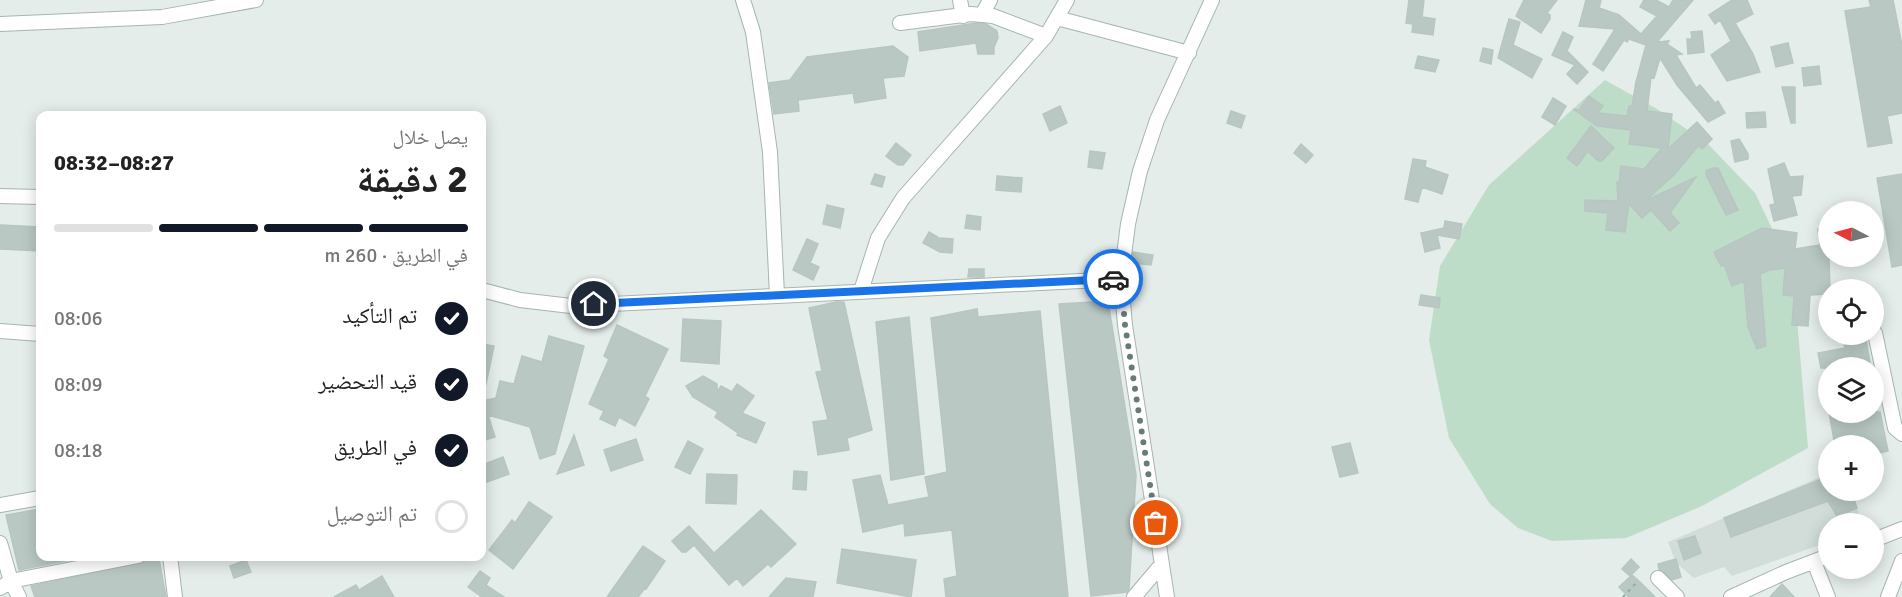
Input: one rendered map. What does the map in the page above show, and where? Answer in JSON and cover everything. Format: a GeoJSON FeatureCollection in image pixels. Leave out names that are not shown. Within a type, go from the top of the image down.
{"type":"FeatureCollection","features":[{"type":"Feature","properties":{"kind":"street"},"geometry":{"type":"LineString","coordinates":[[0,24],[162,17],[256,0]]}},
{"type":"Feature","properties":{"kind":"street"},"geometry":{"type":"LineString","coordinates":[[743,0],[753,32],[770,152],[777,295]]}},
{"type":"Feature","properties":{"kind":"street"},"geometry":{"type":"LineString","coordinates":[[960,0],[963,16]]}},
{"type":"Feature","properties":{"kind":"street"},"geometry":{"type":"LineString","coordinates":[[982,15],[990,0]]}},
{"type":"Feature","properties":{"kind":"street"},"geometry":{"type":"LineString","coordinates":[[861,291],[878,238],[903,198],[1046,36],[1067,0]]}},
{"type":"Feature","properties":{"kind":"street"},"geometry":{"type":"LineString","coordinates":[[1167,597],[1125,325],[1121,279],[1128,224],[1140,171],[1157,120],[1212,0]]}},
{"type":"Feature","properties":{"kind":"street"},"geometry":{"type":"LineString","coordinates":[[900,24],[972,14],[993,16],[1046,36]]}},
{"type":"Feature","properties":{"kind":"street"},"geometry":{"type":"LineString","coordinates":[[1057,18],[1189,54]]}},
{"type":"Feature","properties":{"kind":"street"},"geometry":{"type":"LineString","coordinates":[[0,196],[36,197]]}},
{"type":"Feature","properties":{"kind":"street"},"geometry":{"type":"LineString","coordinates":[[486,291],[520,300],[571,306],[1121,279]]}},
{"type":"Feature","properties":{"kind":"street"},"geometry":{"type":"LineString","coordinates":[[0,331],[36,334]]}},
{"type":"Feature","properties":{"kind":"street"},"geometry":{"type":"LineString","coordinates":[[1878,345],[1895,428],[1902,434]]}},
{"type":"Feature","properties":{"kind":"street"},"geometry":{"type":"LineString","coordinates":[[0,505],[36,499]]}},
{"type":"Feature","properties":{"kind":"street"},"geometry":{"type":"LineString","coordinates":[[1884,536],[1902,529]]}},
{"type":"Feature","properties":{"kind":"street"},"geometry":{"type":"LineString","coordinates":[[0,543],[6,584],[19,597]]}},
{"type":"Feature","properties":{"kind":"street"},"geometry":{"type":"LineString","coordinates":[[1731,597],[1818,560]]}},
{"type":"Feature","properties":{"kind":"street"},"geometry":{"type":"LineString","coordinates":[[6,584],[114,561]]}},
{"type":"Feature","properties":{"kind":"street"},"geometry":{"type":"LineString","coordinates":[[171,561],[175,597]]}},
{"type":"Feature","properties":{"kind":"street"},"geometry":{"type":"LineString","coordinates":[[1888,597],[1902,561]]}},
{"type":"Feature","properties":{"kind":"street"},"geometry":{"type":"LineString","coordinates":[[1814,562],[1828,597]]}},
{"type":"Feature","properties":{"kind":"street"},"geometry":{"type":"LineString","coordinates":[[1134,597],[1162,564]]}},
{"type":"Feature","properties":{"kind":"street"},"geometry":{"type":"LineString","coordinates":[[1658,579],[1677,597]]}},
{"type":"Feature","properties":{"kind":"path"},"geometry":{"type":"LineString","coordinates":[[1623,597],[1636,583]]}},
{"type":"Feature","properties":{"kind":"shaded area"},"geometry":{"type":"Polygon","coordinates":[[[1818,478],[1818,501],[1854,501],[1859,513],[1818,513],[1818,546],[1732,576],[1724,567],[1694,578],[1676,563],[1668,542],[1818,478]]]}},
{"type":"Feature","properties":{"kind":"green space"},"geometry":{"type":"Polygon","coordinates":[[[1605,80],[1657,109],[1707,143],[1755,193],[1793,272],[1808,448],[1702,506],[1626,538],[1552,541],[1518,528],[1490,504],[1449,438],[1429,340],[1440,266],[1489,185],[1605,80]]]}},
{"type":"Feature","properties":{"kind":"building"},"geometry":{"type":"Polygon","coordinates":[[[1409,0],[1424,0],[1422,17],[1435,19],[1433,35],[1412,32],[1413,24],[1406,23],[1409,0]]]}},
{"type":"Feature","properties":{"kind":"building"},"geometry":{"type":"Polygon","coordinates":[[[1524,0],[1557,0],[1547,13],[1550,19],[1541,33],[1516,16],[1524,0]]]}},
{"type":"Feature","properties":{"kind":"building"},"geometry":{"type":"Polygon","coordinates":[[[1586,0],[1601,0],[1599,8],[1619,15],[1641,34],[1657,16],[1640,7],[1644,0],[1656,0],[1669,7],[1673,0],[1693,0],[1657,42],[1669,41],[1667,44],[1682,54],[1676,55],[1696,88],[1700,85],[1715,103],[1718,101],[1725,113],[1708,122],[1677,85],[1660,58],[1654,78],[1651,77],[1647,111],[1672,114],[1668,149],[1697,122],[1712,139],[1702,149],[1699,145],[1675,174],[1645,201],[1696,177],[1670,213],[1679,223],[1670,231],[1651,210],[1642,218],[1629,204],[1625,232],[1606,230],[1608,213],[1585,211],[1585,200],[1618,201],[1617,182],[1619,182],[1621,166],[1644,169],[1662,148],[1629,144],[1631,130],[1597,126],[1573,109],[1579,110],[1589,96],[1603,106],[1598,113],[1627,116],[1629,106],[1632,106],[1646,45],[1629,39],[1627,42],[1624,40],[1603,71],[1593,64],[1615,29],[1579,26],[1586,0]]]}},
{"type":"Feature","properties":{"kind":"building"},"geometry":{"type":"Polygon","coordinates":[[[1732,0],[1747,0],[1753,14],[1735,23],[1753,54],[1760,72],[1727,81],[1711,55],[1731,41],[1720,20],[1715,24],[1709,15],[1732,0]]]}},
{"type":"Feature","properties":{"kind":"building"},"geometry":{"type":"Polygon","coordinates":[[[1869,0],[1893,0],[1902,45],[1902,113],[1887,116],[1892,143],[1868,147],[1845,11],[1871,7],[1869,0]]]}},
{"type":"Feature","properties":{"kind":"building"},"geometry":{"type":"Polygon","coordinates":[[[1509,19],[1520,22],[1513,45],[1542,59],[1532,78],[1498,58],[1509,19]]]}},
{"type":"Feature","properties":{"kind":"building"},"geometry":{"type":"Polygon","coordinates":[[[976,23],[986,24],[997,31],[998,38],[994,54],[978,54],[976,43],[920,51],[918,32],[976,23]]]}},
{"type":"Feature","properties":{"kind":"building"},"geometry":{"type":"Polygon","coordinates":[[[1702,31],[1704,52],[1688,54],[1687,39],[1692,39],[1691,32],[1702,31]]]}},
{"type":"Feature","properties":{"kind":"building"},"geometry":{"type":"Polygon","coordinates":[[[1563,32],[1573,37],[1567,51],[1588,72],[1577,84],[1567,74],[1575,65],[1552,55],[1563,32]]]}},
{"type":"Feature","properties":{"kind":"building"},"geometry":{"type":"Polygon","coordinates":[[[1788,43],[1793,63],[1776,67],[1771,47],[1788,43]]]}},
{"type":"Feature","properties":{"kind":"building"},"geometry":{"type":"Polygon","coordinates":[[[893,46],[908,57],[904,76],[883,78],[886,98],[855,103],[853,93],[798,100],[799,111],[774,114],[769,83],[790,80],[807,57],[893,46]]]}},
{"type":"Feature","properties":{"kind":"building"},"geometry":{"type":"Polygon","coordinates":[[[1483,48],[1493,50],[1491,64],[1480,61],[1483,48]]]}},
{"type":"Feature","properties":{"kind":"building"},"geometry":{"type":"Polygon","coordinates":[[[1418,56],[1439,60],[1435,72],[1415,68],[1418,56]]]}},
{"type":"Feature","properties":{"kind":"building"},"geometry":{"type":"Polygon","coordinates":[[[1819,66],[1821,84],[1804,86],[1802,68],[1819,66]]]}},
{"type":"Feature","properties":{"kind":"building"},"geometry":{"type":"Polygon","coordinates":[[[1782,87],[1795,87],[1795,123],[1791,123],[1782,87]]]}},
{"type":"Feature","properties":{"kind":"building"},"geometry":{"type":"Polygon","coordinates":[[[1553,98],[1566,106],[1555,125],[1542,117],[1553,98]]]}},
{"type":"Feature","properties":{"kind":"building"},"geometry":{"type":"Polygon","coordinates":[[[1060,106],[1067,123],[1050,131],[1043,114],[1060,106]]]}},
{"type":"Feature","properties":{"kind":"building"},"geometry":{"type":"Polygon","coordinates":[[[1231,111],[1245,116],[1241,128],[1227,123],[1231,111]]]}},
{"type":"Feature","properties":{"kind":"building"},"geometry":{"type":"Polygon","coordinates":[[[1765,112],[1766,127],[1747,128],[1746,113],[1765,112]]]}},
{"type":"Feature","properties":{"kind":"building"},"geometry":{"type":"Polygon","coordinates":[[[1591,126],[1614,148],[1602,161],[1598,161],[1588,151],[1577,166],[1567,158],[1591,126]]]}},
{"type":"Feature","properties":{"kind":"building"},"geometry":{"type":"Polygon","coordinates":[[[1739,139],[1748,154],[1748,159],[1735,162],[1731,141],[1739,139]]]}},
{"type":"Feature","properties":{"kind":"building"},"geometry":{"type":"Polygon","coordinates":[[[896,143],[911,155],[903,165],[898,165],[886,156],[896,143]]]}},
{"type":"Feature","properties":{"kind":"building"},"geometry":{"type":"Polygon","coordinates":[[[1301,144],[1313,155],[1306,163],[1294,153],[1301,144]]]}},
{"type":"Feature","properties":{"kind":"building"},"geometry":{"type":"Polygon","coordinates":[[[1090,151],[1105,153],[1102,169],[1088,167],[1090,151]]]}},
{"type":"Feature","properties":{"kind":"building"},"geometry":{"type":"Polygon","coordinates":[[[1413,159],[1426,161],[1425,167],[1448,175],[1442,194],[1422,187],[1418,202],[1405,199],[1413,159]]]}},
{"type":"Feature","properties":{"kind":"building"},"geometry":{"type":"Polygon","coordinates":[[[1784,163],[1790,177],[1803,176],[1801,195],[1792,196],[1797,215],[1774,221],[1770,205],[1775,204],[1768,169],[1784,163]]]}},
{"type":"Feature","properties":{"kind":"building"},"geometry":{"type":"Polygon","coordinates":[[[1718,168],[1738,210],[1726,215],[1706,175],[1706,171],[1718,168]]]}},
{"type":"Feature","properties":{"kind":"building"},"geometry":{"type":"Polygon","coordinates":[[[875,174],[885,177],[882,187],[871,184],[875,174]]]}},
{"type":"Feature","properties":{"kind":"building"},"geometry":{"type":"Polygon","coordinates":[[[1902,174],[1902,265],[1892,267],[1884,220],[1884,201],[1881,201],[1877,178],[1902,174]]]}},
{"type":"Feature","properties":{"kind":"building"},"geometry":{"type":"Polygon","coordinates":[[[997,176],[1022,178],[1021,192],[996,190],[997,176]]]}},
{"type":"Feature","properties":{"kind":"building"},"geometry":{"type":"Polygon","coordinates":[[[827,205],[844,209],[840,228],[823,224],[827,205]]]}},
{"type":"Feature","properties":{"kind":"building"},"geometry":{"type":"Polygon","coordinates":[[[967,215],[981,217],[980,230],[965,228],[967,215]]]}},
{"type":"Feature","properties":{"kind":"building"},"geometry":{"type":"Polygon","coordinates":[[[1445,221],[1462,224],[1459,239],[1437,235],[1440,248],[1425,252],[1421,233],[1444,228],[1445,221]]]}},
{"type":"Feature","properties":{"kind":"building"},"geometry":{"type":"Polygon","coordinates":[[[0,225],[36,227],[36,251],[0,249],[0,225]]]}},
{"type":"Feature","properties":{"kind":"building"},"geometry":{"type":"Polygon","coordinates":[[[1762,228],[1797,233],[1795,249],[1818,245],[1818,267],[1829,267],[1830,279],[1818,279],[1818,295],[1810,295],[1808,326],[1792,325],[1794,296],[1783,295],[1785,268],[1760,274],[1766,346],[1757,349],[1748,327],[1744,281],[1732,286],[1724,265],[1721,266],[1714,252],[1762,228]]]}},
{"type":"Feature","properties":{"kind":"building"},"geometry":{"type":"Polygon","coordinates":[[[929,232],[939,238],[953,239],[952,253],[940,252],[923,243],[929,232]]]}},
{"type":"Feature","properties":{"kind":"building"},"geometry":{"type":"Polygon","coordinates":[[[807,239],[818,244],[810,263],[819,267],[813,280],[793,270],[807,239]]]}},
{"type":"Feature","properties":{"kind":"building"},"geometry":{"type":"Polygon","coordinates":[[[1133,252],[1153,255],[1151,265],[1132,263],[1133,252]]]}},
{"type":"Feature","properties":{"kind":"building"},"geometry":{"type":"Polygon","coordinates":[[[969,269],[984,269],[984,277],[968,277],[969,269]]]}},
{"type":"Feature","properties":{"kind":"building"},"geometry":{"type":"Polygon","coordinates":[[[1421,295],[1440,298],[1439,308],[1419,305],[1421,295]]]}},
{"type":"Feature","properties":{"kind":"building"},"geometry":{"type":"Polygon","coordinates":[[[1108,301],[1136,475],[1129,589],[1127,592],[1091,596],[1059,304],[1108,301]]]}},
{"type":"Feature","properties":{"kind":"building"},"geometry":{"type":"Polygon","coordinates":[[[844,302],[872,430],[847,438],[849,450],[818,455],[813,422],[828,420],[816,372],[822,371],[809,308],[844,302]]]}},
{"type":"Feature","properties":{"kind":"building"},"geometry":{"type":"Polygon","coordinates":[[[977,309],[978,317],[1040,311],[1068,597],[946,597],[944,579],[957,576],[952,530],[905,536],[904,523],[863,532],[853,480],[880,475],[888,505],[929,497],[925,477],[947,472],[931,318],[977,309]]]}},
{"type":"Feature","properties":{"kind":"building"},"geometry":{"type":"Polygon","coordinates":[[[909,317],[924,474],[891,480],[876,322],[909,317]]]}},
{"type":"Feature","properties":{"kind":"building"},"geometry":{"type":"Polygon","coordinates":[[[683,319],[721,321],[719,364],[681,361],[683,319]]]}},
{"type":"Feature","properties":{"kind":"building"},"geometry":{"type":"Polygon","coordinates":[[[617,325],[668,349],[645,396],[649,399],[635,426],[619,417],[615,426],[600,419],[604,411],[589,404],[609,359],[604,356],[617,325]]]}},
{"type":"Feature","properties":{"kind":"building"},"geometry":{"type":"Polygon","coordinates":[[[549,336],[584,346],[555,454],[540,459],[530,427],[488,415],[495,437],[486,440],[486,400],[496,398],[500,381],[514,384],[522,356],[542,362],[549,336]]]}},
{"type":"Feature","properties":{"kind":"building"},"geometry":{"type":"Polygon","coordinates":[[[486,345],[494,346],[486,384],[486,345]]]}},
{"type":"Feature","properties":{"kind":"building"},"geometry":{"type":"Polygon","coordinates":[[[1844,345],[1867,345],[1869,357],[1819,357],[1818,353],[1845,348],[1844,345]]]}},
{"type":"Feature","properties":{"kind":"building"},"geometry":{"type":"Polygon","coordinates":[[[703,376],[717,384],[717,392],[721,386],[732,392],[737,384],[754,396],[742,413],[765,423],[756,443],[737,435],[738,433],[715,417],[718,412],[693,397],[686,386],[703,376]]]}},
{"type":"Feature","properties":{"kind":"building"},"geometry":{"type":"Polygon","coordinates":[[[1831,423],[1882,423],[1888,451],[1884,452],[1884,435],[1833,435],[1831,423]]]}},
{"type":"Feature","properties":{"kind":"building"},"geometry":{"type":"Polygon","coordinates":[[[574,435],[584,465],[557,474],[574,435]]]}},
{"type":"Feature","properties":{"kind":"building"},"geometry":{"type":"Polygon","coordinates":[[[636,439],[643,460],[611,471],[604,450],[636,439]]]}},
{"type":"Feature","properties":{"kind":"building"},"geometry":{"type":"Polygon","coordinates":[[[688,441],[703,449],[690,474],[675,467],[688,441]]]}},
{"type":"Feature","properties":{"kind":"building"},"geometry":{"type":"Polygon","coordinates":[[[1350,443],[1358,473],[1340,477],[1332,447],[1350,443]]]}},
{"type":"Feature","properties":{"kind":"building"},"geometry":{"type":"Polygon","coordinates":[[[503,457],[509,474],[486,482],[486,463],[503,457]]]}},
{"type":"Feature","properties":{"kind":"building"},"geometry":{"type":"Polygon","coordinates":[[[794,471],[807,472],[806,490],[793,489],[794,471]]]}},
{"type":"Feature","properties":{"kind":"building"},"geometry":{"type":"Polygon","coordinates":[[[707,474],[737,475],[736,504],[706,503],[707,474]]]}},
{"type":"Feature","properties":{"kind":"building"},"geometry":{"type":"Polygon","coordinates":[[[1818,481],[1818,501],[1828,501],[1731,537],[1724,518],[1818,481]]]}},
{"type":"Feature","properties":{"kind":"building"},"geometry":{"type":"Polygon","coordinates":[[[1828,501],[1855,501],[1857,508],[1844,513],[1835,513],[1828,501]]]}},
{"type":"Feature","properties":{"kind":"building"},"geometry":{"type":"Polygon","coordinates":[[[529,502],[552,517],[513,569],[489,550],[512,520],[515,523],[529,502]]]}},
{"type":"Feature","properties":{"kind":"building"},"geometry":{"type":"Polygon","coordinates":[[[36,510],[36,561],[64,561],[19,570],[6,515],[36,510]]]}},
{"type":"Feature","properties":{"kind":"building"},"geometry":{"type":"Polygon","coordinates":[[[761,510],[796,544],[771,567],[768,564],[743,586],[737,578],[729,585],[694,545],[686,552],[682,552],[672,541],[689,526],[714,553],[761,510]]]}},
{"type":"Feature","properties":{"kind":"building"},"geometry":{"type":"Polygon","coordinates":[[[1695,536],[1701,553],[1684,560],[1678,541],[1695,536]]]}},
{"type":"Feature","properties":{"kind":"building"},"geometry":{"type":"Polygon","coordinates":[[[643,546],[665,561],[646,589],[638,597],[607,597],[643,546]]]}},
{"type":"Feature","properties":{"kind":"building"},"geometry":{"type":"Polygon","coordinates":[[[842,549],[916,560],[911,597],[837,583],[842,549]]]}},
{"type":"Feature","properties":{"kind":"building"},"geometry":{"type":"Polygon","coordinates":[[[1631,559],[1639,567],[1630,576],[1622,569],[1631,559]]]}},
{"type":"Feature","properties":{"kind":"building"},"geometry":{"type":"Polygon","coordinates":[[[1676,559],[1681,577],[1672,580],[1659,569],[1658,564],[1676,559]]]}},
{"type":"Feature","properties":{"kind":"building"},"geometry":{"type":"Polygon","coordinates":[[[150,561],[159,561],[166,597],[35,597],[31,586],[150,561]]]}},
{"type":"Feature","properties":{"kind":"building"},"geometry":{"type":"Polygon","coordinates":[[[246,561],[251,572],[234,578],[230,566],[246,561]]]}},
{"type":"Feature","properties":{"kind":"building"},"geometry":{"type":"Polygon","coordinates":[[[480,571],[490,578],[486,585],[504,597],[482,597],[468,587],[480,571]]]}},
{"type":"Feature","properties":{"kind":"building"},"geometry":{"type":"Polygon","coordinates":[[[1632,575],[1655,597],[1629,597],[1619,587],[1632,575]]]}},
{"type":"Feature","properties":{"kind":"building"},"geometry":{"type":"Polygon","coordinates":[[[382,576],[394,597],[334,597],[356,585],[359,590],[382,576]]]}},
{"type":"Feature","properties":{"kind":"building"},"geometry":{"type":"Polygon","coordinates":[[[786,578],[816,582],[813,597],[769,597],[786,578]]]}},
{"type":"Feature","properties":{"kind":"building"},"geometry":{"type":"Polygon","coordinates":[[[1782,584],[1794,597],[1770,597],[1782,584]]]}},
{"type":"Feature","properties":{"kind":"way so far"},"geometry":{"type":"LineString","coordinates":[[1113,279],[1121,279],[1125,325],[1156,523]]}},
{"type":"Feature","properties":{"kind":"route"},"geometry":{"type":"LineString","coordinates":[[594,304],[1113,279]]}}]}
